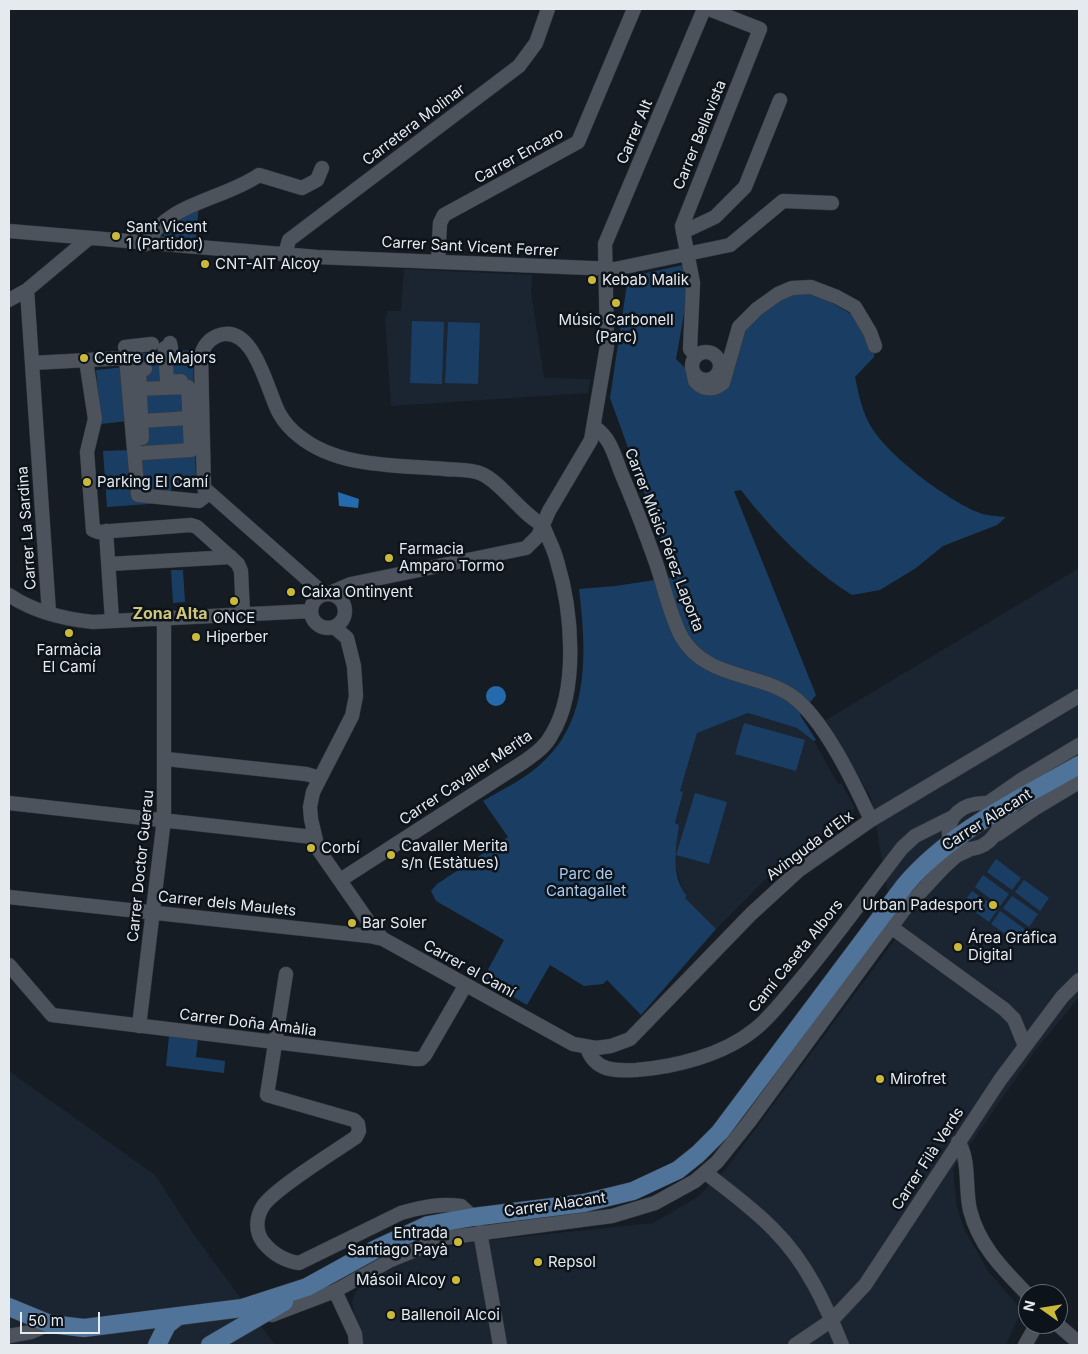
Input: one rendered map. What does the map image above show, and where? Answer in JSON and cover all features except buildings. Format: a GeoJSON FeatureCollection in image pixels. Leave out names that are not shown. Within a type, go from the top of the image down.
{"type":"FeatureCollection","features":[{"type":"Feature","properties":{"kind":"main road","name":"Carrer Alacant"},"geometry":{"type":"LineString","coordinates":[[9,1307],[50,1324],[69,1328],[169,1331],[307,1287],[409,1232],[438,1223],[476,1224],[610,1198],[661,1179],[692,1160],[720,1132],[905,885],[933,854],[956,838],[996,818],[1016,801],[1079,764]]}},
{"type":"Feature","properties":{"kind":"main road"},"geometry":{"type":"LineString","coordinates":[[217,1341],[307,1287]]}},
{"type":"Feature","properties":{"kind":"main road"},"geometry":{"type":"LineString","coordinates":[[217,1341],[231,1329],[234,1320],[233,1316],[225,1312]]}},
{"type":"Feature","properties":{"kind":"main road"},"geometry":{"type":"LineString","coordinates":[[157,1345],[169,1331]]}},
{"type":"Feature","properties":{"kind":"street","name":"Carretera Molinar"},"geometry":{"type":"LineString","coordinates":[[285,254],[289,240],[519,66],[536,43],[548,9]]}},
{"type":"Feature","properties":{"kind":"street","name":"Carrer Encaro"},"geometry":{"type":"LineString","coordinates":[[438,262],[440,223],[444,215],[578,142],[634,9]]}},
{"type":"Feature","properties":{"kind":"street","name":"Carrer Alt"},"geometry":{"type":"LineString","coordinates":[[526,548],[535,540],[587,448],[594,428],[607,346],[605,244],[704,9]]}},
{"type":"Feature","properties":{"kind":"street","name":"Carrer Bellavista"},"geometry":{"type":"LineString","coordinates":[[696,356],[690,349],[693,283],[682,226],[760,29],[710,9]]}},
{"type":"Feature","properties":{"kind":"street"},"geometry":{"type":"LineString","coordinates":[[683,232],[715,217],[745,187],[780,100]]}},
{"type":"Feature","properties":{"kind":"street"},"geometry":{"type":"LineString","coordinates":[[146,244],[151,235],[179,211],[228,192],[259,175],[302,188],[317,180],[322,168]]}},
{"type":"Feature","properties":{"kind":"street","name":"Carrer Sant Vicent Ferrer"},"geometry":{"type":"LineString","coordinates":[[9,231],[146,244],[285,254],[605,270],[730,245],[783,201],[832,203]]}},
{"type":"Feature","properties":{"kind":"street"},"geometry":{"type":"LineString","coordinates":[[9,300],[27,290],[88,239]]}},
{"type":"Feature","properties":{"kind":"street"},"geometry":{"type":"LineString","coordinates":[[693,371],[699,378],[708,380],[716,377],[721,368],[719,359],[711,352],[702,352],[692,362],[693,371],[695,381],[703,388],[714,389],[723,383],[738,327],[757,309],[778,294],[792,288],[811,286],[838,297],[855,307],[870,332],[875,346]]}},
{"type":"Feature","properties":{"kind":"street","name":"Carrer La Sardina"},"geometry":{"type":"LineString","coordinates":[[27,290],[49,613]]}},
{"type":"Feature","properties":{"kind":"street"},"geometry":{"type":"LineString","coordinates":[[543,525],[532,519],[481,474],[370,463],[334,454],[301,438],[288,427],[280,414],[257,360],[242,339],[226,334],[217,336],[209,340],[195,359],[202,483],[208,493],[327,594],[339,597],[345,609],[343,619],[334,627],[325,628],[317,624],[311,611],[315,600],[327,594],[351,584],[526,548],[544,548],[555,554]]}},
{"type":"Feature","properties":{"kind":"street"},"geometry":{"type":"LineString","coordinates":[[170,343],[171,348],[165,348],[167,382],[189,380]]}},
{"type":"Feature","properties":{"kind":"street"},"geometry":{"type":"LineString","coordinates":[[125,347],[152,344]]}},
{"type":"Feature","properties":{"kind":"street"},"geometry":{"type":"LineString","coordinates":[[32,363],[126,358],[138,495],[146,494],[199,501],[208,493]]}},
{"type":"Feature","properties":{"kind":"street"},"geometry":{"type":"LineString","coordinates":[[86,360],[95,419],[87,452],[91,525],[93,530],[98,532],[190,525],[197,527],[238,564],[241,571],[243,614]]}},
{"type":"Feature","properties":{"kind":"street"},"geometry":{"type":"LineString","coordinates":[[145,369],[138,370],[146,494]]}},
{"type":"Feature","properties":{"kind":"street"},"geometry":{"type":"LineString","coordinates":[[139,390],[188,387],[190,418],[192,450],[143,453]]}},
{"type":"Feature","properties":{"kind":"street"},"geometry":{"type":"LineString","coordinates":[[141,421],[190,418]]}},
{"type":"Feature","properties":{"kind":"street","name":"Carrer Músic Pérez Laporta"},"geometry":{"type":"LineString","coordinates":[[594,428],[607,438],[637,510],[675,619],[691,650],[705,661],[728,672],[782,690],[809,710],[852,781],[871,820]]}},
{"type":"Feature","properties":{"kind":"street","name":"Carrer Cavaller Merita"},"geometry":{"type":"LineString","coordinates":[[341,882],[344,877],[525,761],[545,745],[552,735],[563,711],[569,673],[567,613],[555,554],[543,525]]}},
{"type":"Feature","properties":{"kind":"street"},"geometry":{"type":"LineString","coordinates":[[106,531],[112,620]]}},
{"type":"Feature","properties":{"kind":"street"},"geometry":{"type":"LineString","coordinates":[[109,564],[231,557]]}},
{"type":"Feature","properties":{"kind":"street"},"geometry":{"type":"LineString","coordinates":[[9,595],[34,609],[74,620],[164,619],[311,611]]}},
{"type":"Feature","properties":{"kind":"street","name":"Carrer Doctor Guerau"},"geometry":{"type":"LineString","coordinates":[[140,1026],[164,819],[166,759],[164,619]]}},
{"type":"Feature","properties":{"kind":"street","name":"Carrer el Camí"},"geometry":{"type":"LineString","coordinates":[[334,627],[344,634],[348,644],[354,666],[356,696],[352,716],[320,778],[310,807],[316,846],[383,939],[564,1040],[587,1048]]}},
{"type":"Feature","properties":{"kind":"street","name":"Avinguda d'Elx"},"geometry":{"type":"LineString","coordinates":[[587,1048],[611,1046],[630,1038],[766,899],[807,865],[871,820],[1079,696]]}},
{"type":"Feature","properties":{"kind":"street","name":"Carrer Alacant"},"geometry":{"type":"LineString","coordinates":[[996,818],[1021,780],[1079,745]]}},
{"type":"Feature","properties":{"kind":"street"},"geometry":{"type":"LineString","coordinates":[[166,759],[306,774],[320,778]]}},
{"type":"Feature","properties":{"kind":"street","name":"Carrer Alacant"},"geometry":{"type":"LineString","coordinates":[[996,818],[1034,809],[1079,782]]}},
{"type":"Feature","properties":{"kind":"street"},"geometry":{"type":"LineString","coordinates":[[9,803],[314,837]]}},
{"type":"Feature","properties":{"kind":"street"},"geometry":{"type":"LineString","coordinates":[[972,805],[996,818],[983,846],[956,838],[972,805]]}},
{"type":"Feature","properties":{"kind":"street","name":"Camí Caseta Albors"},"geometry":{"type":"LineString","coordinates":[[587,1048],[591,1059],[599,1066],[627,1070],[687,1060],[720,1049],[744,1037],[770,1016],[807,972],[902,848],[915,836],[956,838]]}},
{"type":"Feature","properties":{"kind":"street","name":"Carrer Alacant"},"geometry":{"type":"LineString","coordinates":[[247,1324],[335,1291],[419,1247],[476,1224],[577,1222],[629,1213],[669,1197],[706,1173],[749,1122],[891,927],[933,878],[956,856],[956,838]]}},
{"type":"Feature","properties":{"kind":"street","name":"Carrer dels Maulets"},"geometry":{"type":"LineString","coordinates":[[9,897],[383,939]]}},
{"type":"Feature","properties":{"kind":"street"},"geometry":{"type":"LineString","coordinates":[[891,927],[1004,1009],[1014,1019],[1025,1046]]}},
{"type":"Feature","properties":{"kind":"street","name":"Carrer Doña Amàlia"},"geometry":{"type":"LineString","coordinates":[[9,965],[52,1015],[421,1059],[465,986]]}},
{"type":"Feature","properties":{"kind":"street"},"geometry":{"type":"LineString","coordinates":[[286,974],[274,1042],[268,1096],[354,1120],[358,1124],[359,1131],[356,1137],[266,1202],[260,1211],[257,1226],[260,1237],[283,1258],[299,1262],[336,1247],[401,1213],[428,1206],[461,1206],[476,1224],[500,1345]]}},
{"type":"Feature","properties":{"kind":"street","name":"Carrer Filà Verds"},"geometry":{"type":"LineString","coordinates":[[795,1345],[832,1320],[865,1285],[958,1142],[1025,1046],[1062,996],[1079,980]]}},
{"type":"Feature","properties":{"kind":"street"},"geometry":{"type":"LineString","coordinates":[[958,1142],[964,1152],[970,1210],[980,1239],[1000,1266],[1018,1285]]}},
{"type":"Feature","properties":{"kind":"street"},"geometry":{"type":"LineString","coordinates":[[706,1173],[763,1218],[786,1243],[822,1296],[842,1345]]}},
{"type":"Feature","properties":{"kind":"street"},"geometry":{"type":"LineString","coordinates":[[335,1291],[354,1334],[356,1345]]}},
{"type":"Feature","properties":{"kind":"street","name":"Carrer Alacant"},"geometry":{"type":"LineString","coordinates":[[9,1336],[31,1332],[50,1324]]}},
{"type":"Feature","properties":{"kind":"street"},"geometry":{"type":"LineString","coordinates":[[1025,1345],[1032,1334]]}},
{"type":"Feature","properties":{"kind":"street"},"geometry":{"type":"LineString","coordinates":[[1068,1334],[1079,1343]]}},
{"type":"Feature","properties":{"kind":"shaded area"},"geometry":{"type":"Polygon","coordinates":[[[404,269],[532,275],[531,291],[544,378],[590,379],[588,393],[391,406],[385,317],[387,317],[387,311],[401,311],[404,269]]]}},
{"type":"Feature","properties":{"kind":"shaded area"},"geometry":{"type":"Polygon","coordinates":[[[338,492],[359,499],[358,508],[339,506],[338,492]]]}},
{"type":"Feature","properties":{"kind":"shaded area"},"geometry":{"type":"Polygon","coordinates":[[[1079,568],[1079,997],[1035,1051],[953,1169],[957,1208],[964,1229],[988,1271],[1018,1306],[1018,1318],[1006,1345],[361,1345],[352,1302],[355,1293],[363,1284],[404,1262],[430,1252],[472,1242],[653,1223],[696,1198],[723,1173],[896,938],[871,798],[826,720],[1079,568]]]}},
{"type":"Feature","properties":{"kind":"shaded area"},"geometry":{"type":"Polygon","coordinates":[[[496,686],[503,689],[506,696],[503,703],[496,706],[489,703],[486,696],[489,689],[496,686]]]}},
{"type":"Feature","properties":{"kind":"shaded area"},"geometry":{"type":"Polygon","coordinates":[[[748,713],[797,728],[814,741],[838,784],[841,783],[854,806],[853,813],[776,869],[716,929],[685,898],[687,896],[682,889],[674,860],[679,825],[675,823],[682,793],[680,791],[697,733],[748,713]]]}},
{"type":"Feature","properties":{"kind":"shaded area"},"geometry":{"type":"Polygon","coordinates":[[[9,1071],[155,1175],[192,1232],[275,1345],[9,1345],[9,1071]]]}},
{"type":"Feature","properties":{"kind":"green space"},"geometry":{"type":"Polygon","coordinates":[[[199,204],[196,239],[164,236],[163,226],[199,204]]]}},
{"type":"Feature","properties":{"kind":"green space","name":"Parc de Cantagallet"},"geometry":{"type":"Polygon","coordinates":[[[683,265],[687,297],[676,359],[701,384],[710,386],[720,379],[732,338],[787,292],[815,293],[858,318],[875,346],[874,357],[855,377],[866,416],[875,433],[917,474],[951,498],[983,514],[1006,517],[997,525],[943,546],[916,568],[880,590],[852,595],[821,573],[778,534],[741,490],[734,491],[816,695],[800,715],[816,740],[814,741],[797,728],[748,713],[697,733],[680,791],[683,792],[675,823],[679,825],[676,871],[678,880],[687,896],[685,898],[716,929],[641,1015],[607,980],[603,984],[584,986],[550,965],[527,1005],[483,979],[504,940],[436,901],[431,891],[437,884],[508,837],[483,801],[523,778],[544,761],[559,743],[570,724],[578,703],[582,681],[583,635],[579,589],[675,577],[610,398],[628,277],[683,265]]]}},
{"type":"Feature","properties":{"kind":"green space"},"geometry":{"type":"Polygon","coordinates":[[[412,321],[444,322],[442,384],[410,383],[412,321]]]}},
{"type":"Feature","properties":{"kind":"green space"},"geometry":{"type":"Polygon","coordinates":[[[448,322],[480,323],[478,384],[445,383],[448,322]]]}},
{"type":"Feature","properties":{"kind":"green space"},"geometry":{"type":"Polygon","coordinates":[[[193,350],[196,482],[171,485],[171,494],[192,501],[107,507],[103,451],[130,450],[130,354],[193,350]]]}},
{"type":"Feature","properties":{"kind":"green space"},"geometry":{"type":"Polygon","coordinates":[[[125,367],[128,421],[101,424],[96,370],[125,367]]]}},
{"type":"Feature","properties":{"kind":"green space"},"geometry":{"type":"Polygon","coordinates":[[[171,570],[183,570],[185,602],[173,603],[171,570]]]}},
{"type":"Feature","properties":{"kind":"green space"},"geometry":{"type":"Polygon","coordinates":[[[744,723],[805,740],[796,771],[735,754],[744,723]]]}},
{"type":"Feature","properties":{"kind":"green space"},"geometry":{"type":"Polygon","coordinates":[[[695,793],[727,802],[709,864],[676,855],[695,793]]]}},
{"type":"Feature","properties":{"kind":"green space"},"geometry":{"type":"Polygon","coordinates":[[[996,859],[1021,878],[1012,890],[987,872],[996,859]]]}},
{"type":"Feature","properties":{"kind":"green space"},"geometry":{"type":"Polygon","coordinates":[[[983,875],[1009,894],[1000,906],[975,887],[983,875]]]}},
{"type":"Feature","properties":{"kind":"green space"},"geometry":{"type":"Polygon","coordinates":[[[1024,880],[1049,898],[1040,911],[1015,892],[1024,880]]]}},
{"type":"Feature","properties":{"kind":"green space"},"geometry":{"type":"Polygon","coordinates":[[[972,891],[998,909],[989,922],[963,903],[972,891]]]}},
{"type":"Feature","properties":{"kind":"green space"},"geometry":{"type":"Polygon","coordinates":[[[1012,896],[1038,914],[1029,927],[1003,908],[1012,896]]]}},
{"type":"Feature","properties":{"kind":"green space"},"geometry":{"type":"Polygon","coordinates":[[[1000,911],[1026,930],[1017,942],[991,924],[1000,911]]]}},
{"type":"Feature","properties":{"kind":"green space"},"geometry":{"type":"Polygon","coordinates":[[[169,1036],[198,1039],[196,1057],[225,1061],[224,1073],[166,1066],[169,1036]]]}},
{"type":"Feature","properties":{"kind":"place","name":"Sant Vicent 1 (Partidor)"},"geometry":{"type":"Point","coordinates":[116,236]}},
{"type":"Feature","properties":{"kind":"place","name":"CNT-AIT Alcoy"},"geometry":{"type":"Point","coordinates":[205,264]}},
{"type":"Feature","properties":{"kind":"place","name":"Kebab Malik"},"geometry":{"type":"Point","coordinates":[592,280]}},
{"type":"Feature","properties":{"kind":"place","name":"Músic Carbonell (Parc)"},"geometry":{"type":"Point","coordinates":[616,303]}},
{"type":"Feature","properties":{"kind":"place","name":"Centre de Majors"},"geometry":{"type":"Point","coordinates":[84,358]}},
{"type":"Feature","properties":{"kind":"place","name":"Parking El Camí"},"geometry":{"type":"Point","coordinates":[87,482]}},
{"type":"Feature","properties":{"kind":"place","name":"Farmacia Amparo Tormo"},"geometry":{"type":"Point","coordinates":[389,558]}},
{"type":"Feature","properties":{"kind":"place","name":"Caixa Ontinyent"},"geometry":{"type":"Point","coordinates":[291,592]}},
{"type":"Feature","properties":{"kind":"place","name":"ONCE"},"geometry":{"type":"Point","coordinates":[234,601]}},
{"type":"Feature","properties":{"kind":"place","name":"Farmàcia El Camí"},"geometry":{"type":"Point","coordinates":[69,633]}},
{"type":"Feature","properties":{"kind":"place","name":"Hiperber"},"geometry":{"type":"Point","coordinates":[196,637]}},
{"type":"Feature","properties":{"kind":"place","name":"Corbí"},"geometry":{"type":"Point","coordinates":[311,848]}},
{"type":"Feature","properties":{"kind":"place","name":"Cavaller Merita s/n (Estàtues)"},"geometry":{"type":"Point","coordinates":[391,855]}},
{"type":"Feature","properties":{"kind":"place","name":"Urban Padesport"},"geometry":{"type":"Point","coordinates":[993,905]}},
{"type":"Feature","properties":{"kind":"place","name":"Bar Soler"},"geometry":{"type":"Point","coordinates":[352,923]}},
{"type":"Feature","properties":{"kind":"place","name":"Área Gráfica Digital"},"geometry":{"type":"Point","coordinates":[958,947]}},
{"type":"Feature","properties":{"kind":"place","name":"Mirofret"},"geometry":{"type":"Point","coordinates":[880,1079]}},
{"type":"Feature","properties":{"kind":"place","name":"Entrada Santiago Payà"},"geometry":{"type":"Point","coordinates":[458,1242]}},
{"type":"Feature","properties":{"kind":"place","name":"Repsol"},"geometry":{"type":"Point","coordinates":[538,1262]}},
{"type":"Feature","properties":{"kind":"place","name":"Másoil Alcoy"},"geometry":{"type":"Point","coordinates":[456,1280]}},
{"type":"Feature","properties":{"kind":"place","name":"Ballenoil Alcoi"},"geometry":{"type":"Point","coordinates":[391,1315]}},
{"type":"Feature","properties":{"kind":"district","name":"Zona Alta"},"geometry":{"type":"Point","coordinates":[170,614]}}]}
